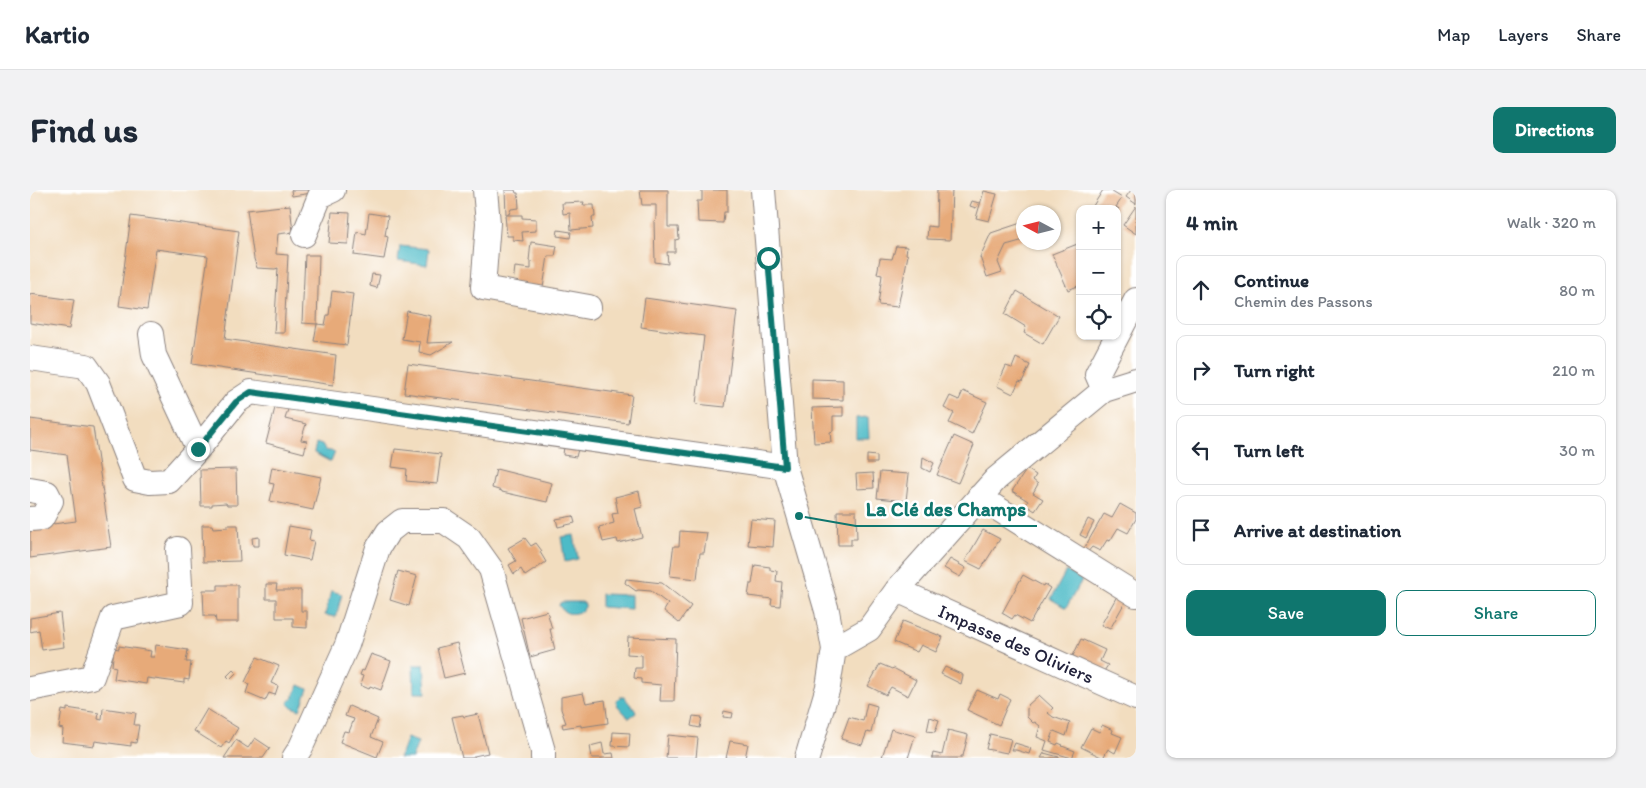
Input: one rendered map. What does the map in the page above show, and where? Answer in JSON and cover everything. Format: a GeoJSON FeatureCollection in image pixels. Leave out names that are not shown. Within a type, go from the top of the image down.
{"type":"FeatureCollection","features":[{"type":"Feature","properties":{"kind":"street"},"geometry":{"type":"LineString","coordinates":[[304,234],[320,196],[333,190]]}},
{"type":"Feature","properties":{"kind":"street"},"geometry":{"type":"LineString","coordinates":[[485,190],[488,222],[483,288],[589,307]]}},
{"type":"Feature","properties":{"kind":"street"},"geometry":{"type":"LineString","coordinates":[[763,190],[785,467],[827,611],[834,649],[814,756]]}},
{"type":"Feature","properties":{"kind":"street"},"geometry":{"type":"LineString","coordinates":[[1121,328],[1136,300]]}},
{"type":"Feature","properties":{"kind":"street"},"geometry":{"type":"LineString","coordinates":[[151,334],[154,355],[198,449]]}},
{"type":"Feature","properties":{"kind":"street"},"geometry":{"type":"LineString","coordinates":[[1104,390],[1097,374],[1115,340]]}},
{"type":"Feature","properties":{"kind":"street"},"geometry":{"type":"LineString","coordinates":[[30,358],[86,366],[98,383],[135,479],[150,482],[169,481],[236,402],[251,392],[785,467]]}},
{"type":"Feature","properties":{"kind":"street"},"geometry":{"type":"LineString","coordinates":[[834,649],[869,629],[897,590],[996,479],[1104,390],[1136,380]]}},
{"type":"Feature","properties":{"kind":"street"},"geometry":{"type":"LineString","coordinates":[[30,490],[46,492],[51,501],[42,518],[30,519]]}},
{"type":"Feature","properties":{"kind":"street"},"geometry":{"type":"LineString","coordinates":[[979,497],[1136,596]]}},
{"type":"Feature","properties":{"kind":"street"},"geometry":{"type":"LineString","coordinates":[[294,758],[346,645],[378,548],[388,532],[402,521],[444,521],[469,538],[491,569],[543,752],[543,758]]}},
{"type":"Feature","properties":{"kind":"street"},"geometry":{"type":"LineString","coordinates":[[30,688],[92,677],[113,618],[181,602],[178,549]]}},
{"type":"Feature","properties":{"kind":"street","name":"Impasse des Oliviers"},"geometry":{"type":"LineString","coordinates":[[897,590],[1136,698]]}},
{"type":"Feature","properties":{"kind":"water"},"geometry":{"type":"Polygon","coordinates":[[[400,246],[429,249],[427,265],[398,261],[400,246]]]}},
{"type":"Feature","properties":{"kind":"water"},"geometry":{"type":"Polygon","coordinates":[[[868,417],[869,438],[856,438],[856,418],[868,417]]]}},
{"type":"Feature","properties":{"kind":"water"},"geometry":{"type":"Polygon","coordinates":[[[316,443],[322,445],[325,450],[335,452],[331,462],[314,453],[316,443]]]}},
{"type":"Feature","properties":{"kind":"water"},"geometry":{"type":"Polygon","coordinates":[[[574,535],[578,559],[565,562],[561,537],[574,535]]]}},
{"type":"Feature","properties":{"kind":"water"},"geometry":{"type":"Polygon","coordinates":[[[1066,571],[1082,580],[1066,608],[1051,599],[1066,571]]]}},
{"type":"Feature","properties":{"kind":"water"},"geometry":{"type":"Polygon","coordinates":[[[331,591],[342,594],[336,617],[325,615],[331,591]]]}},
{"type":"Feature","properties":{"kind":"water"},"geometry":{"type":"Polygon","coordinates":[[[601,594],[631,595],[631,609],[601,607],[601,594]]]}},
{"type":"Feature","properties":{"kind":"water"},"geometry":{"type":"Polygon","coordinates":[[[562,602],[582,602],[585,604],[585,607],[582,611],[569,613],[563,611],[559,605],[562,602]]]}},
{"type":"Feature","properties":{"kind":"water"},"geometry":{"type":"Polygon","coordinates":[[[413,665],[424,665],[426,693],[414,693],[413,665]]]}},
{"type":"Feature","properties":{"kind":"water"},"geometry":{"type":"Polygon","coordinates":[[[299,685],[308,689],[300,710],[290,706],[288,702],[292,699],[299,685]]]}},
{"type":"Feature","properties":{"kind":"water"},"geometry":{"type":"Polygon","coordinates":[[[620,697],[624,697],[635,710],[636,713],[629,718],[617,705],[616,701],[620,697]]]}},
{"type":"Feature","properties":{"kind":"water"},"geometry":{"type":"Polygon","coordinates":[[[407,738],[418,742],[412,758],[399,758],[407,738]]]}},
{"type":"Feature","properties":{"kind":"building"},"geometry":{"type":"Polygon","coordinates":[[[291,190],[320,190],[292,196],[291,190]]]}},
{"type":"Feature","properties":{"kind":"building"},"geometry":{"type":"Polygon","coordinates":[[[505,190],[515,190],[518,193],[519,208],[511,209],[509,214],[506,214],[505,190]]]}},
{"type":"Feature","properties":{"kind":"building"},"geometry":{"type":"Polygon","coordinates":[[[640,190],[668,190],[668,227],[678,227],[679,239],[675,240],[675,252],[667,252],[668,264],[655,262],[654,221],[656,220],[656,205],[642,205],[640,190]]]}},
{"type":"Feature","properties":{"kind":"building"},"geometry":{"type":"Polygon","coordinates":[[[702,190],[727,190],[727,212],[724,212],[723,223],[698,222],[697,201],[702,201],[702,190]]]}},
{"type":"Feature","properties":{"kind":"building"},"geometry":{"type":"Polygon","coordinates":[[[937,190],[952,190],[950,240],[927,239],[928,226],[936,227],[937,190]]]}},
{"type":"Feature","properties":{"kind":"building"},"geometry":{"type":"Polygon","coordinates":[[[1103,190],[1109,190],[1122,198],[1117,205],[1094,205],[1103,190]]]}},
{"type":"Feature","properties":{"kind":"building"},"geometry":{"type":"Polygon","coordinates":[[[1131,190],[1136,190],[1136,204],[1126,197],[1131,190]]]}},
{"type":"Feature","properties":{"kind":"building"},"geometry":{"type":"Polygon","coordinates":[[[984,191],[997,194],[989,221],[976,218],[984,191]]]}},
{"type":"Feature","properties":{"kind":"building"},"geometry":{"type":"Polygon","coordinates":[[[972,201],[979,203],[976,208],[970,206],[972,201]]]}},
{"type":"Feature","properties":{"kind":"building"},"geometry":{"type":"Polygon","coordinates":[[[584,202],[583,205],[594,205],[595,217],[592,217],[593,228],[571,230],[570,213],[563,214],[562,203],[584,202]]]}},
{"type":"Feature","properties":{"kind":"building"},"geometry":{"type":"Polygon","coordinates":[[[290,205],[293,232],[278,234],[276,254],[288,255],[284,333],[274,333],[278,268],[257,268],[247,210],[290,205]]]}},
{"type":"Feature","properties":{"kind":"building"},"geometry":{"type":"Polygon","coordinates":[[[1136,206],[1136,234],[1123,225],[1136,206]]]}},
{"type":"Feature","properties":{"kind":"building"},"geometry":{"type":"Polygon","coordinates":[[[332,212],[350,213],[348,244],[329,243],[332,212]]]}},
{"type":"Feature","properties":{"kind":"building"},"geometry":{"type":"Polygon","coordinates":[[[369,213],[388,216],[385,236],[388,237],[384,259],[354,255],[357,232],[366,234],[369,213]]]}},
{"type":"Feature","properties":{"kind":"building"},"geometry":{"type":"Polygon","coordinates":[[[505,215],[522,215],[522,218],[536,219],[536,231],[522,232],[523,241],[513,240],[513,236],[507,236],[505,215]]]}},
{"type":"Feature","properties":{"kind":"building"},"geometry":{"type":"Polygon","coordinates":[[[131,216],[239,231],[225,339],[336,355],[333,385],[192,364],[208,256],[156,249],[147,310],[119,306],[131,216]]]}},
{"type":"Feature","properties":{"kind":"building"},"geometry":{"type":"Polygon","coordinates":[[[1016,225],[1016,242],[1006,245],[998,262],[1002,272],[987,277],[980,257],[991,233],[1016,225]]]}},
{"type":"Feature","properties":{"kind":"building"},"geometry":{"type":"Polygon","coordinates":[[[558,230],[571,232],[570,238],[557,236],[558,230]]]}},
{"type":"Feature","properties":{"kind":"building"},"geometry":{"type":"Polygon","coordinates":[[[531,242],[557,246],[555,256],[548,256],[543,288],[513,283],[515,267],[531,269],[531,261],[529,261],[531,242]]]}},
{"type":"Feature","properties":{"kind":"building"},"geometry":{"type":"Polygon","coordinates":[[[1076,245],[1076,287],[1068,290],[1052,254],[1076,245]]]}},
{"type":"Feature","properties":{"kind":"building"},"geometry":{"type":"Polygon","coordinates":[[[896,246],[907,247],[906,254],[908,255],[898,307],[878,305],[882,275],[877,274],[880,258],[892,259],[896,246]]]}},
{"type":"Feature","properties":{"kind":"building"},"geometry":{"type":"Polygon","coordinates":[[[305,255],[319,255],[317,324],[302,323],[305,255]]]}},
{"type":"Feature","properties":{"kind":"building"},"geometry":{"type":"Polygon","coordinates":[[[372,274],[380,275],[377,288],[370,286],[372,274]]]}},
{"type":"Feature","properties":{"kind":"building"},"geometry":{"type":"Polygon","coordinates":[[[332,291],[353,294],[347,345],[314,341],[317,324],[325,325],[327,315],[329,315],[332,291]]]}},
{"type":"Feature","properties":{"kind":"building"},"geometry":{"type":"Polygon","coordinates":[[[1017,291],[1059,316],[1043,344],[1024,333],[1026,327],[1005,314],[1017,291]]]}},
{"type":"Feature","properties":{"kind":"building"},"geometry":{"type":"Polygon","coordinates":[[[30,294],[74,300],[69,329],[30,323],[30,294]]]}},
{"type":"Feature","properties":{"kind":"building"},"geometry":{"type":"Polygon","coordinates":[[[645,298],[737,311],[725,407],[696,404],[704,336],[641,327],[645,298]]]}},
{"type":"Feature","properties":{"kind":"building"},"geometry":{"type":"Polygon","coordinates":[[[407,311],[431,316],[427,343],[453,342],[431,355],[419,352],[420,342],[402,339],[407,311]]]}},
{"type":"Feature","properties":{"kind":"building"},"geometry":{"type":"Polygon","coordinates":[[[1016,358],[1030,365],[1022,382],[1019,381],[1013,394],[997,386],[1006,366],[1012,368],[1016,358]]]}},
{"type":"Feature","properties":{"kind":"building"},"geometry":{"type":"Polygon","coordinates":[[[408,364],[632,395],[628,423],[404,393],[408,364]]]}},
{"type":"Feature","properties":{"kind":"building"},"geometry":{"type":"Polygon","coordinates":[[[812,379],[843,380],[843,400],[812,399],[812,379]]]}},
{"type":"Feature","properties":{"kind":"building"},"geometry":{"type":"Polygon","coordinates":[[[963,391],[987,402],[972,434],[949,423],[954,413],[944,408],[950,396],[959,400],[963,391]]]}},
{"type":"Feature","properties":{"kind":"building"},"geometry":{"type":"Polygon","coordinates":[[[276,404],[289,406],[285,419],[306,424],[301,440],[307,441],[304,453],[266,443],[276,404]]]}},
{"type":"Feature","properties":{"kind":"building"},"geometry":{"type":"Polygon","coordinates":[[[843,407],[843,416],[833,416],[833,431],[830,432],[831,442],[814,443],[812,408],[843,407]]]}},
{"type":"Feature","properties":{"kind":"building"},"geometry":{"type":"Polygon","coordinates":[[[30,419],[93,427],[111,547],[30,558],[30,527],[76,521],[67,455],[30,450],[30,419]]]}},
{"type":"Feature","properties":{"kind":"building"},"geometry":{"type":"Polygon","coordinates":[[[954,436],[974,445],[958,483],[937,475],[954,436]]]}},
{"type":"Feature","properties":{"kind":"building"},"geometry":{"type":"Polygon","coordinates":[[[564,446],[578,449],[576,457],[563,455],[564,446]]]}},
{"type":"Feature","properties":{"kind":"building"},"geometry":{"type":"Polygon","coordinates":[[[395,449],[441,454],[437,484],[406,481],[407,469],[392,467],[395,449]]]}},
{"type":"Feature","properties":{"kind":"building"},"geometry":{"type":"Polygon","coordinates":[[[867,455],[877,456],[877,463],[867,463],[867,455]]]}},
{"type":"Feature","properties":{"kind":"building"},"geometry":{"type":"Polygon","coordinates":[[[923,457],[934,463],[930,472],[922,468],[923,457]]]}},
{"type":"Feature","properties":{"kind":"building"},"geometry":{"type":"Polygon","coordinates":[[[272,467],[321,477],[313,510],[270,501],[274,484],[269,483],[272,467]]]}},
{"type":"Feature","properties":{"kind":"building"},"geometry":{"type":"Polygon","coordinates":[[[236,469],[237,505],[227,505],[226,503],[201,506],[200,470],[236,469]]]}},
{"type":"Feature","properties":{"kind":"building"},"geometry":{"type":"Polygon","coordinates":[[[496,469],[552,483],[547,502],[492,488],[496,469]]]}},
{"type":"Feature","properties":{"kind":"building"},"geometry":{"type":"Polygon","coordinates":[[[1027,469],[1036,475],[1033,480],[1038,484],[1033,493],[1043,499],[1035,511],[1026,505],[1028,501],[1012,491],[1027,469]]]}},
{"type":"Feature","properties":{"kind":"building"},"geometry":{"type":"Polygon","coordinates":[[[880,472],[909,474],[906,501],[877,498],[880,472]]]}},
{"type":"Feature","properties":{"kind":"building"},"geometry":{"type":"Polygon","coordinates":[[[873,473],[874,488],[857,489],[856,474],[873,473]]]}},
{"type":"Feature","properties":{"kind":"building"},"geometry":{"type":"Polygon","coordinates":[[[639,491],[642,507],[635,509],[642,537],[618,543],[617,539],[603,542],[599,527],[614,523],[612,514],[618,513],[615,497],[639,491]]]}},
{"type":"Feature","properties":{"kind":"building"},"geometry":{"type":"Polygon","coordinates":[[[1120,504],[1136,513],[1136,519],[1128,533],[1118,528],[1110,541],[1107,540],[1100,551],[1092,547],[1086,554],[1079,557],[1104,514],[1112,518],[1120,504]]]}},
{"type":"Feature","properties":{"kind":"building"},"geometry":{"type":"Polygon","coordinates":[[[837,511],[856,511],[857,539],[851,539],[851,545],[838,545],[837,511]]]}},
{"type":"Feature","properties":{"kind":"building"},"geometry":{"type":"Polygon","coordinates":[[[573,516],[575,523],[558,527],[556,519],[573,516]]]}},
{"type":"Feature","properties":{"kind":"building"},"geometry":{"type":"Polygon","coordinates":[[[751,519],[775,521],[773,547],[748,545],[751,519]]]}},
{"type":"Feature","properties":{"kind":"building"},"geometry":{"type":"Polygon","coordinates":[[[1088,519],[1094,522],[1086,538],[1080,535],[1088,519]]]}},
{"type":"Feature","properties":{"kind":"building"},"geometry":{"type":"Polygon","coordinates":[[[202,525],[212,525],[213,528],[238,525],[240,561],[203,562],[202,525]]]}},
{"type":"Feature","properties":{"kind":"building"},"geometry":{"type":"Polygon","coordinates":[[[289,526],[311,530],[309,540],[314,541],[310,560],[284,555],[289,526]]]}},
{"type":"Feature","properties":{"kind":"building"},"geometry":{"type":"Polygon","coordinates":[[[983,530],[1000,539],[981,569],[965,561],[983,530]]]}},
{"type":"Feature","properties":{"kind":"building"},"geometry":{"type":"Polygon","coordinates":[[[680,531],[707,533],[704,553],[700,553],[697,579],[670,576],[673,550],[674,546],[679,546],[680,531]]]}},
{"type":"Feature","properties":{"kind":"building"},"geometry":{"type":"Polygon","coordinates":[[[259,537],[259,546],[253,546],[252,538],[259,537]]]}},
{"type":"Feature","properties":{"kind":"building"},"geometry":{"type":"Polygon","coordinates":[[[525,538],[531,546],[536,543],[542,551],[540,552],[546,562],[525,576],[521,569],[514,574],[509,565],[516,561],[508,548],[525,538]]]}},
{"type":"Feature","properties":{"kind":"building"},"geometry":{"type":"Polygon","coordinates":[[[950,559],[966,568],[960,577],[944,568],[950,559]]]}},
{"type":"Feature","properties":{"kind":"building"},"geometry":{"type":"Polygon","coordinates":[[[755,565],[770,567],[770,570],[777,571],[776,581],[782,582],[780,606],[771,605],[772,599],[748,596],[755,565]]]}},
{"type":"Feature","properties":{"kind":"building"},"geometry":{"type":"Polygon","coordinates":[[[398,571],[417,576],[409,606],[390,600],[398,571]]]}},
{"type":"Feature","properties":{"kind":"building"},"geometry":{"type":"Polygon","coordinates":[[[1023,575],[1050,588],[1030,623],[1015,615],[1012,619],[1002,613],[1023,575]]]}},
{"type":"Feature","properties":{"kind":"building"},"geometry":{"type":"Polygon","coordinates":[[[626,579],[662,583],[691,606],[679,623],[664,611],[668,604],[651,591],[636,591],[625,583],[626,579]]]}},
{"type":"Feature","properties":{"kind":"building"},"geometry":{"type":"Polygon","coordinates":[[[266,584],[277,584],[276,590],[301,590],[301,611],[307,611],[307,628],[293,627],[293,618],[276,618],[276,599],[266,599],[266,584]]]}},
{"type":"Feature","properties":{"kind":"building"},"geometry":{"type":"Polygon","coordinates":[[[218,585],[238,585],[238,622],[216,622],[215,616],[204,616],[203,590],[218,590],[218,585]]]}},
{"type":"Feature","properties":{"kind":"building"},"geometry":{"type":"Polygon","coordinates":[[[1117,596],[1125,602],[1110,629],[1101,625],[1117,596]]]}},
{"type":"Feature","properties":{"kind":"building"},"geometry":{"type":"Polygon","coordinates":[[[547,611],[555,650],[530,657],[521,618],[547,611]]]}},
{"type":"Feature","properties":{"kind":"building"},"geometry":{"type":"Polygon","coordinates":[[[60,613],[64,647],[42,650],[39,630],[30,632],[30,618],[60,613]]]}},
{"type":"Feature","properties":{"kind":"building"},"geometry":{"type":"Polygon","coordinates":[[[903,621],[943,637],[936,652],[921,645],[917,652],[894,642],[903,621]]]}},
{"type":"Feature","properties":{"kind":"building"},"geometry":{"type":"Polygon","coordinates":[[[628,637],[676,639],[674,701],[660,701],[661,685],[641,683],[641,679],[634,678],[635,668],[642,668],[642,655],[627,654],[628,637]]]}},
{"type":"Feature","properties":{"kind":"building"},"geometry":{"type":"Polygon","coordinates":[[[1081,639],[1105,650],[1100,661],[1108,665],[1101,676],[1071,660],[1081,639]]]}},
{"type":"Feature","properties":{"kind":"building"},"geometry":{"type":"Polygon","coordinates":[[[457,643],[465,673],[444,678],[437,648],[457,643]]]}},
{"type":"Feature","properties":{"kind":"building"},"geometry":{"type":"Polygon","coordinates":[[[156,645],[188,650],[186,662],[191,662],[189,680],[184,679],[184,683],[147,678],[146,684],[114,679],[116,667],[112,666],[114,648],[119,649],[119,646],[151,651],[150,657],[154,657],[156,645]]]}},
{"type":"Feature","properties":{"kind":"building"},"geometry":{"type":"Polygon","coordinates":[[[371,654],[391,661],[381,690],[370,686],[369,689],[360,685],[363,676],[360,675],[362,670],[364,671],[371,654]]]}},
{"type":"Feature","properties":{"kind":"building"},"geometry":{"type":"Polygon","coordinates":[[[257,657],[279,666],[271,683],[278,686],[275,695],[269,693],[265,701],[246,693],[249,684],[245,682],[257,657]]]}},
{"type":"Feature","properties":{"kind":"building"},"geometry":{"type":"Polygon","coordinates":[[[880,664],[893,668],[916,680],[908,696],[891,687],[886,695],[868,686],[880,664]]]}},
{"type":"Feature","properties":{"kind":"building"},"geometry":{"type":"Polygon","coordinates":[[[945,667],[963,675],[961,684],[941,674],[945,667]]]}},
{"type":"Feature","properties":{"kind":"building"},"geometry":{"type":"Polygon","coordinates":[[[233,670],[236,673],[230,679],[227,676],[233,670]]]}},
{"type":"Feature","properties":{"kind":"building"},"geometry":{"type":"Polygon","coordinates":[[[977,690],[998,699],[1000,694],[1010,699],[999,725],[967,710],[977,690]]]}},
{"type":"Feature","properties":{"kind":"building"},"geometry":{"type":"Polygon","coordinates":[[[583,693],[586,703],[605,700],[608,723],[563,728],[562,724],[566,723],[561,709],[561,697],[583,693]]]}},
{"type":"Feature","properties":{"kind":"building"},"geometry":{"type":"Polygon","coordinates":[[[1039,695],[1053,708],[1048,713],[1053,717],[1070,723],[1066,736],[1054,731],[1050,742],[1057,745],[1058,743],[1075,751],[1072,758],[1044,750],[1047,741],[1037,737],[1040,726],[1035,722],[1033,723],[1027,717],[1027,709],[1028,705],[1039,695]]]}},
{"type":"Feature","properties":{"kind":"building"},"geometry":{"type":"Polygon","coordinates":[[[867,703],[877,706],[871,733],[867,732],[862,745],[841,739],[849,717],[863,721],[867,703]]]}},
{"type":"Feature","properties":{"kind":"building"},"geometry":{"type":"Polygon","coordinates":[[[349,706],[378,719],[371,737],[383,742],[377,757],[340,742],[344,731],[349,732],[354,719],[345,716],[349,706]]]}},
{"type":"Feature","properties":{"kind":"building"},"geometry":{"type":"Polygon","coordinates":[[[67,708],[99,713],[98,719],[102,720],[103,708],[136,713],[134,725],[139,725],[136,743],[131,742],[131,746],[95,741],[94,746],[62,742],[63,729],[59,728],[62,710],[67,711],[67,708]]]}},
{"type":"Feature","properties":{"kind":"building"},"geometry":{"type":"Polygon","coordinates":[[[207,709],[238,728],[229,743],[226,741],[221,748],[194,731],[207,709]]]}},
{"type":"Feature","properties":{"kind":"building"},"geometry":{"type":"Polygon","coordinates":[[[724,711],[733,713],[732,718],[723,717],[724,711]]]}},
{"type":"Feature","properties":{"kind":"building"},"geometry":{"type":"Polygon","coordinates":[[[478,714],[488,753],[474,756],[474,758],[462,758],[452,717],[478,714]]]}},
{"type":"Feature","properties":{"kind":"building"},"geometry":{"type":"Polygon","coordinates":[[[693,716],[702,717],[700,728],[691,726],[693,716]]]}},
{"type":"Feature","properties":{"kind":"building"},"geometry":{"type":"Polygon","coordinates":[[[930,717],[939,720],[935,732],[927,731],[930,717]]]}},
{"type":"Feature","properties":{"kind":"building"},"geometry":{"type":"Polygon","coordinates":[[[1102,725],[1113,730],[1112,733],[1122,737],[1115,753],[1108,749],[1103,758],[1081,747],[1091,728],[1099,732],[1102,725]]]}},
{"type":"Feature","properties":{"kind":"building"},"geometry":{"type":"Polygon","coordinates":[[[891,729],[915,736],[908,758],[882,757],[891,729]]]}},
{"type":"Feature","properties":{"kind":"building"},"geometry":{"type":"Polygon","coordinates":[[[948,730],[968,735],[963,756],[961,758],[932,758],[933,753],[942,755],[948,730]]]}},
{"type":"Feature","properties":{"kind":"building"},"geometry":{"type":"Polygon","coordinates":[[[613,732],[630,733],[629,747],[612,746],[613,732]]]}},
{"type":"Feature","properties":{"kind":"building"},"geometry":{"type":"Polygon","coordinates":[[[990,734],[1011,739],[1007,753],[986,749],[990,734]]]}},
{"type":"Feature","properties":{"kind":"building"},"geometry":{"type":"Polygon","coordinates":[[[668,735],[698,738],[696,758],[666,758],[668,735]]]}},
{"type":"Feature","properties":{"kind":"building"},"geometry":{"type":"Polygon","coordinates":[[[255,738],[270,748],[263,758],[224,758],[236,740],[248,748],[255,738]]]}},
{"type":"Feature","properties":{"kind":"building"},"geometry":{"type":"Polygon","coordinates":[[[730,741],[748,744],[745,758],[726,758],[730,741]]]}},
{"type":"Feature","properties":{"kind":"building"},"geometry":{"type":"Polygon","coordinates":[[[602,743],[604,754],[613,753],[614,758],[592,758],[590,746],[602,743]]]}},
{"type":"Feature","properties":{"kind":"building"},"geometry":{"type":"Polygon","coordinates":[[[1015,743],[1031,748],[1029,754],[1012,750],[1015,743]]]}},
{"type":"Feature","properties":{"kind":"building"},"geometry":{"type":"Polygon","coordinates":[[[1044,753],[1059,757],[1059,758],[1041,758],[1044,753]]]}},
{"type":"Feature","properties":{"kind":"place","name":"La Clé des Champs"},"geometry":{"type":"Point","coordinates":[799,516]}},
{"type":"Feature","properties":{"kind":"route"},"geometry":{"type":"LineString","coordinates":[[198,449],[236,402],[251,392],[785,467],[768,258]]}}]}
